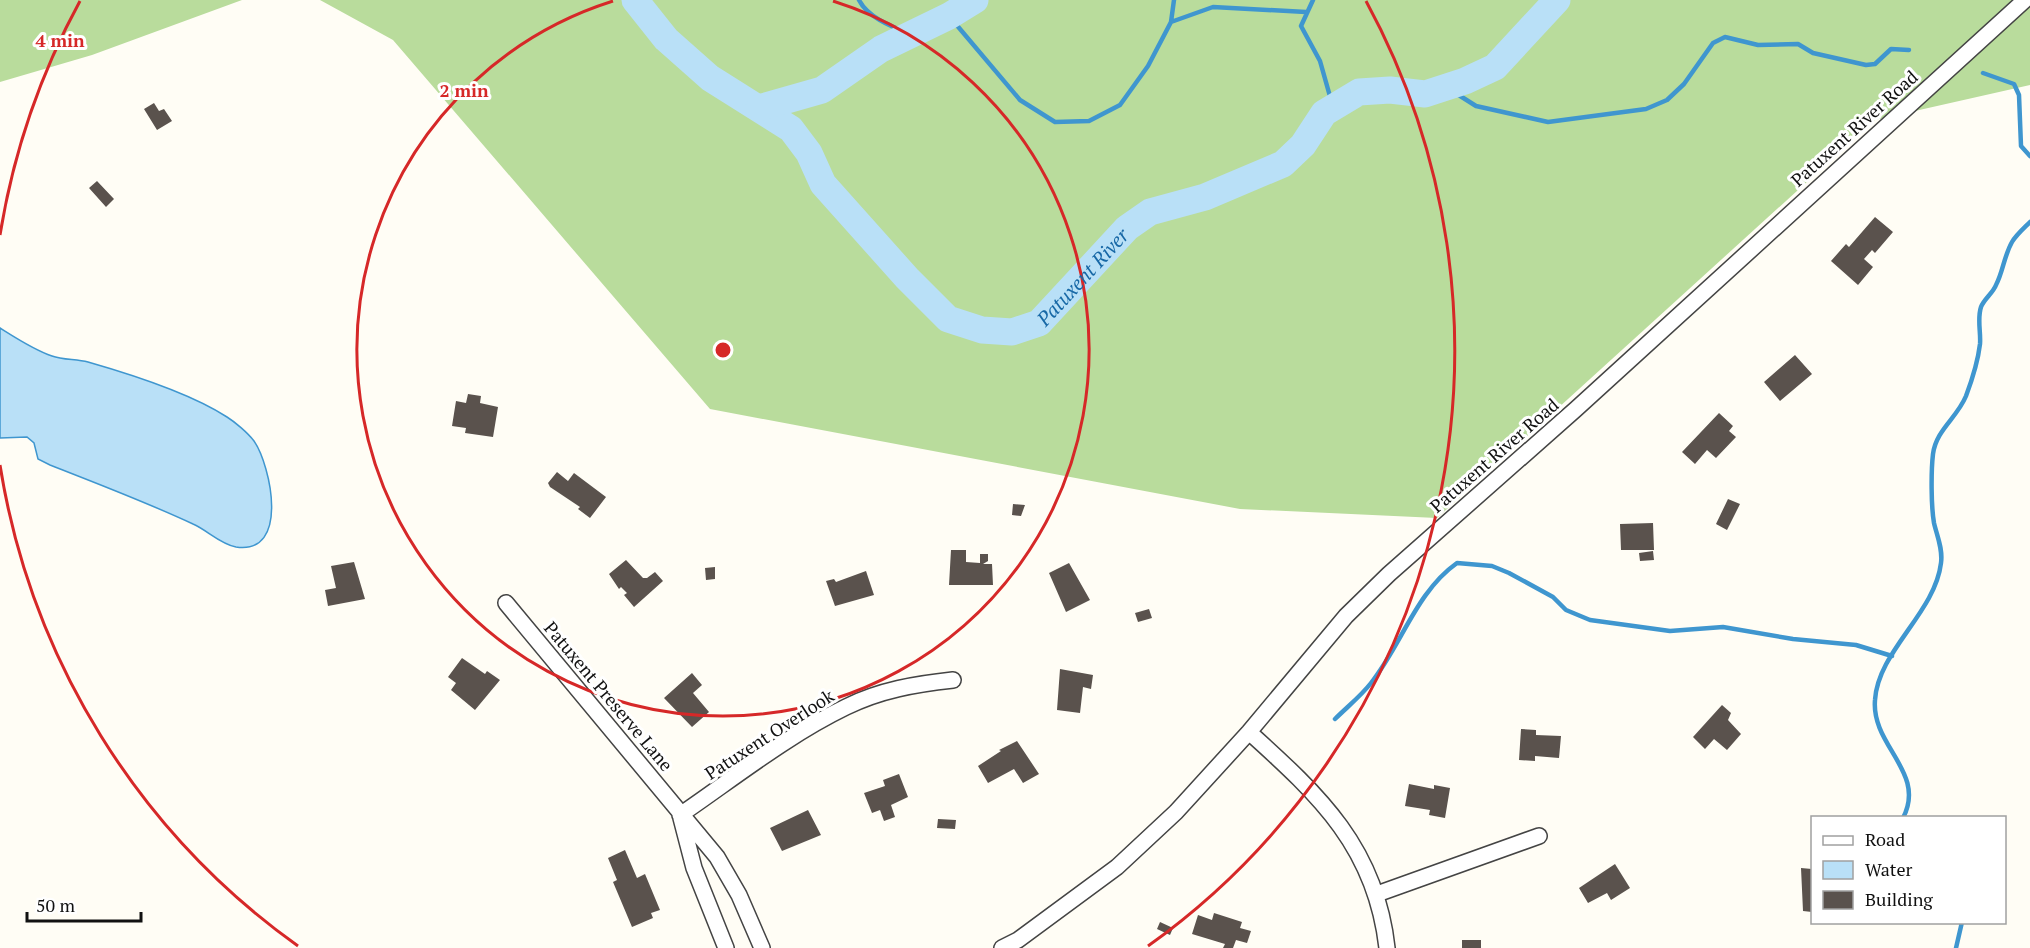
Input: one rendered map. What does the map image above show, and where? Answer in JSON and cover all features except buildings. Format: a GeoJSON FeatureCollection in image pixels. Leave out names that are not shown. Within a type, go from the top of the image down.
{"type":"FeatureCollection","features":[{"type":"Feature","properties":{"kind":"street","name":"Patuxent River Road"},"geometry":{"type":"LineString","coordinates":[[1002,948],[1027,934],[1117,867],[1176,812],[1249,732],[1346,616],[1389,574],[1576,409],[2025,0]]}},
{"type":"Feature","properties":{"kind":"street","name":"Patuxent Preserve Lane"},"geometry":{"type":"LineString","coordinates":[[506,603],[717,857],[739,895],[762,948]]}},
{"type":"Feature","properties":{"kind":"street","name":"Patuxent Overlook"},"geometry":{"type":"LineString","coordinates":[[680,815],[816,723],[847,706],[910,685],[952,680]]}},
{"type":"Feature","properties":{"kind":"street"},"geometry":{"type":"LineString","coordinates":[[1249,732],[1310,788],[1336,817],[1357,851],[1377,894],[1387,948]]}},
{"type":"Feature","properties":{"kind":"street","name":"Patuxent Preserve Lane"},"geometry":{"type":"LineString","coordinates":[[680,815],[694,868],[726,948]]}},
{"type":"Feature","properties":{"kind":"street"},"geometry":{"type":"LineString","coordinates":[[1377,894],[1539,836]]}},
{"type":"Feature","properties":{"kind":"green space"},"geometry":{"type":"Polygon","coordinates":[[[0,0],[242,0],[92,55],[0,82],[0,0]]]}},
{"type":"Feature","properties":{"kind":"green space"},"geometry":{"type":"Polygon","coordinates":[[[320,0],[2030,0],[2030,85],[1875,120],[1437,518],[1240,509],[710,409],[393,40],[320,0]]]}},
{"type":"Feature","properties":{"kind":"water"},"geometry":{"type":"Polygon","coordinates":[[[0,328],[52,356],[88,362],[141,378],[196,400],[227,417],[254,441],[266,469],[272,506],[270,524],[264,537],[253,546],[230,545],[175,516],[38,459],[34,443],[27,437],[0,438],[0,328]]]}},
{"type":"Feature","properties":{"kind":"waterway","name":"Patuxent River"},"geometry":{"type":"LineString","coordinates":[[635,0],[666,39],[710,78],[791,129],[809,153],[823,184],[907,278],[948,319],[982,330],[1012,332],[1039,323],[1127,228],[1150,212],[1205,197],[1283,164],[1303,145],[1324,113],[1359,92],[1390,90],[1425,94],[1465,81],[1495,67],[1557,0]]}},
{"type":"Feature","properties":{"kind":"waterway"},"geometry":{"type":"LineString","coordinates":[[859,0],[875,17],[910,34]]}},
{"type":"Feature","properties":{"kind":"waterway"},"geometry":{"type":"LineString","coordinates":[[759,108],[822,90],[881,49],[949,16],[975,0]]}},
{"type":"Feature","properties":{"kind":"waterway"},"geometry":{"type":"LineString","coordinates":[[949,16],[1020,100],[1055,122],[1089,121],[1120,105],[1148,66],[1171,22],[1174,0]]}},
{"type":"Feature","properties":{"kind":"waterway"},"geometry":{"type":"LineString","coordinates":[[1313,0],[1301,26],[1320,61],[1333,107]]}},
{"type":"Feature","properties":{"kind":"waterway"},"geometry":{"type":"LineString","coordinates":[[1171,22],[1213,7],[1306,12]]}},
{"type":"Feature","properties":{"kind":"waterway"},"geometry":{"type":"LineString","coordinates":[[1446,87],[1476,106],[1548,122],[1646,109],[1667,100],[1684,84],[1713,43],[1725,37],[1758,45],[1798,44],[1813,53],[1866,65],[1875,64],[1891,49],[1909,50]]}},
{"type":"Feature","properties":{"kind":"waterway"},"geometry":{"type":"LineString","coordinates":[[1983,73],[2014,84],[2019,95],[2021,146],[2030,156]]}},
{"type":"Feature","properties":{"kind":"waterway"},"geometry":{"type":"LineString","coordinates":[[1904,816],[1909,802],[1908,787],[1904,773],[1881,731],[1876,716],[1875,700],[1878,682],[1896,648],[1929,599],[1937,581],[1941,558],[1932,507],[1932,470],[1935,446],[1942,431],[1962,404],[1970,384],[1980,344],[1981,307],[1995,288],[2012,242],[2030,222]]}},
{"type":"Feature","properties":{"kind":"waterway"},"geometry":{"type":"LineString","coordinates":[[1335,719],[1371,683],[1420,603],[1443,575],[1457,563],[1492,566],[1509,573],[1553,597],[1566,610],[1590,620],[1670,631],[1723,627],[1793,639],[1856,645],[1892,656]]}},
{"type":"Feature","properties":{"kind":"waterway"},"geometry":{"type":"LineString","coordinates":[[1956,948],[1962,924]]}}]}
